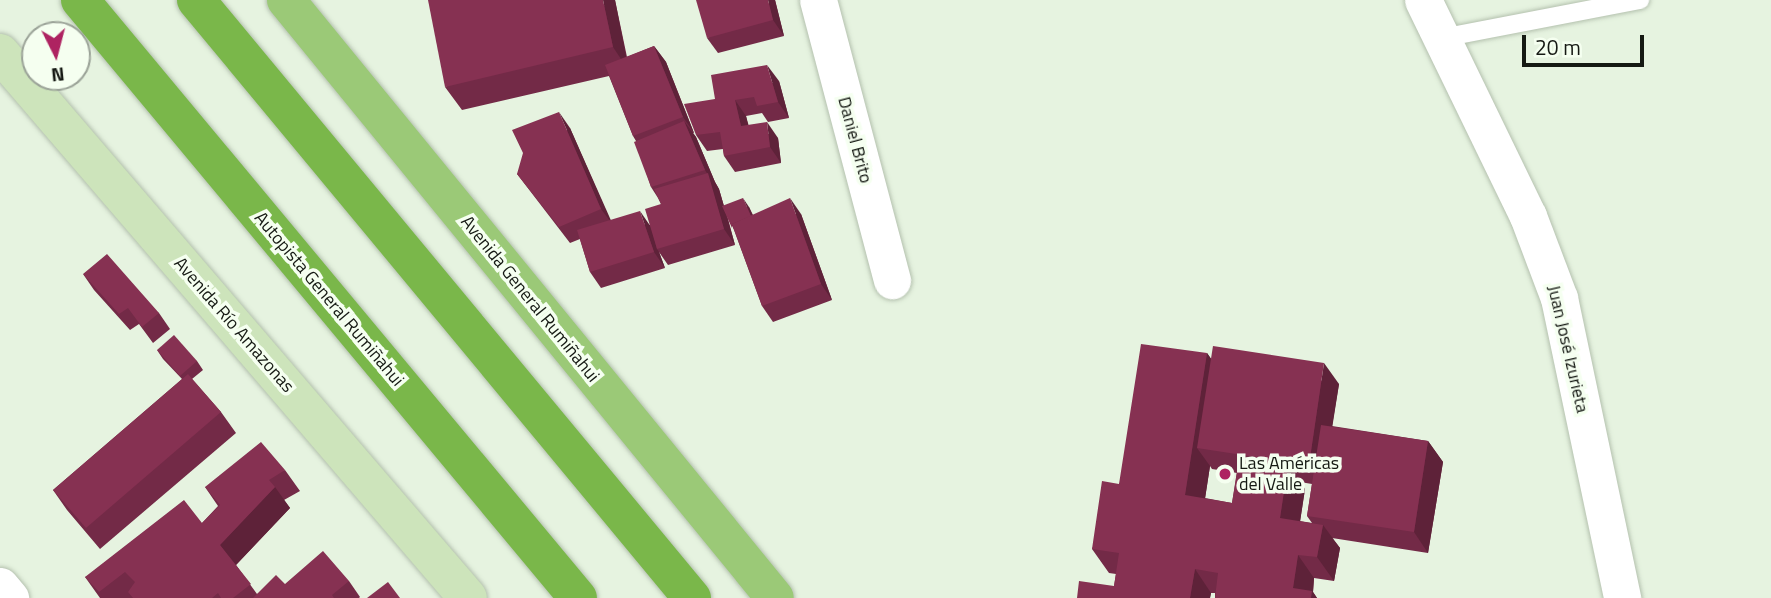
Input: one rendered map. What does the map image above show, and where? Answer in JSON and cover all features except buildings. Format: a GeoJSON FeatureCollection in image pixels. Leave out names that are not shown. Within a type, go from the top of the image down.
{"type":"FeatureCollection","features":[{"type":"Feature","properties":{"kind":"highway","name":"Autopista General Rumiñahui"},"geometry":{"type":"LineString","coordinates":[[80,0],[578,598]]}},
{"type":"Feature","properties":{"kind":"highway"},"geometry":{"type":"LineString","coordinates":[[196,0],[692,598]]}},
{"type":"Feature","properties":{"kind":"main road","name":"Avenida General Rumiñahui"},"geometry":{"type":"LineString","coordinates":[[286,0],[775,598]]}},
{"type":"Feature","properties":{"kind":"main road","name":"Avenida Río Amazonas"},"geometry":{"type":"LineString","coordinates":[[0,53],[468,598]]}},
{"type":"Feature","properties":{"kind":"street","name":"Daniel Brito"},"geometry":{"type":"LineString","coordinates":[[818,0],[892,280]]}},
{"type":"Feature","properties":{"kind":"street","name":"Juan José Izurieta"},"geometry":{"type":"LineString","coordinates":[[1423,0],[1436,39],[1528,216],[1559,298],[1622,598]]}},
{"type":"Feature","properties":{"kind":"street"},"geometry":{"type":"LineString","coordinates":[[0,586],[10,598]]}},
{"type":"Feature","properties":{"kind":"lane"},"geometry":{"type":"LineString","coordinates":[[1436,39],[1640,0]]}},
{"type":"Feature","properties":{"kind":"place","name":"Las Américas del Valle"},"geometry":{"type":"Point","coordinates":[1225,474]}}]}
